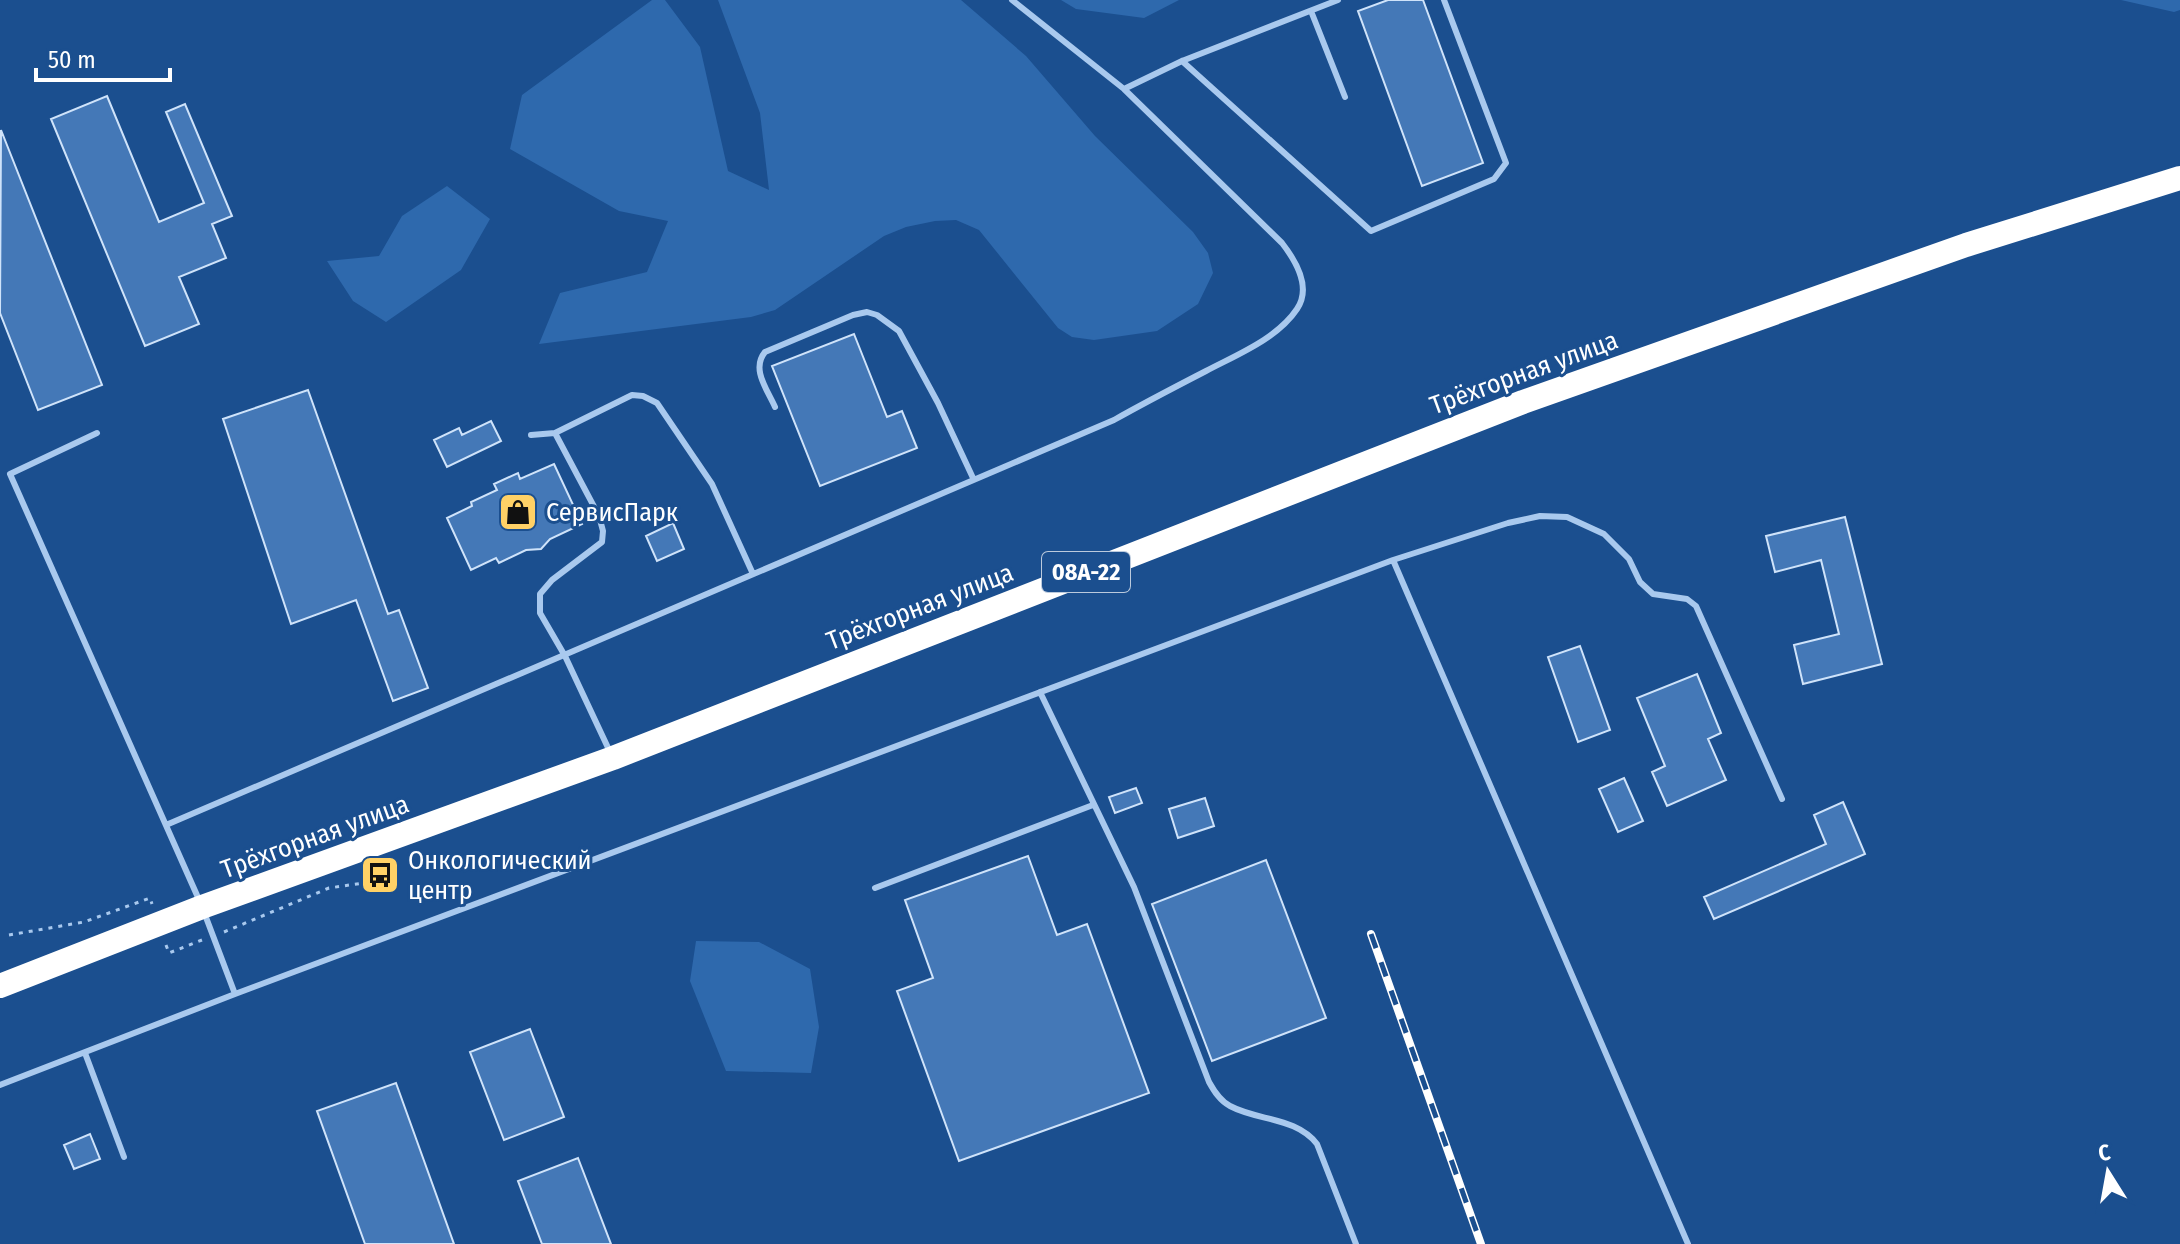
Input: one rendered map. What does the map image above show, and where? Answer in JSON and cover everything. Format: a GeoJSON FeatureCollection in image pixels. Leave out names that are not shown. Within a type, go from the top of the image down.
{"type":"FeatureCollection","features":[{"type":"Feature","properties":{"kind":"highway","name":"Трёхгорная улица"},"geometry":{"type":"LineString","coordinates":[[0,986],[202,907],[613,758],[1523,402],[1952,249],[2180,178]]}},
{"type":"Feature","properties":{"kind":"lane"},"geometry":{"type":"LineString","coordinates":[[166,825],[1127,413],[1260,342],[1298,308],[1303,286],[1298,263],[1282,243],[1124,89],[1012,0]]}},
{"type":"Feature","properties":{"kind":"lane"},"geometry":{"type":"LineString","coordinates":[[1124,89],[1182,61],[1338,0]]}},
{"type":"Feature","properties":{"kind":"lane"},"geometry":{"type":"LineString","coordinates":[[1182,61],[1371,231],[1494,179],[1506,163],[1444,0]]}},
{"type":"Feature","properties":{"kind":"lane"},"geometry":{"type":"LineString","coordinates":[[1311,11],[1345,97]]}},
{"type":"Feature","properties":{"kind":"lane"},"geometry":{"type":"LineString","coordinates":[[775,407],[758,369],[758,360],[765,352],[853,315],[867,312],[877,315],[899,331],[938,403],[973,478]]}},
{"type":"Feature","properties":{"kind":"lane"},"geometry":{"type":"LineString","coordinates":[[531,435],[555,433],[632,395],[643,396],[657,403],[712,484],[753,574]]}},
{"type":"Feature","properties":{"kind":"lane"},"geometry":{"type":"LineString","coordinates":[[97,433],[10,474],[202,907],[235,994]]}},
{"type":"Feature","properties":{"kind":"lane"},"geometry":{"type":"LineString","coordinates":[[555,433],[599,516],[603,531],[602,542],[552,580],[540,594],[540,613],[565,656],[613,758]]}},
{"type":"Feature","properties":{"kind":"lane"},"geometry":{"type":"LineString","coordinates":[[0,1085],[1393,560],[1508,523],[1540,516],[1567,517],[1604,534],[1629,559],[1640,582],[1653,594],[1687,599],[1696,606],[1782,799]]}},
{"type":"Feature","properties":{"kind":"lane"},"geometry":{"type":"LineString","coordinates":[[1393,560],[1688,1244]]}},
{"type":"Feature","properties":{"kind":"lane"},"geometry":{"type":"LineString","coordinates":[[1040,692],[1134,887],[1217,1096],[1229,1106],[1309,1134],[1317,1144],[1356,1244]]}},
{"type":"Feature","properties":{"kind":"lane"},"geometry":{"type":"LineString","coordinates":[[875,888],[1093,805]]}},
{"type":"Feature","properties":{"kind":"lane"},"geometry":{"type":"LineString","coordinates":[[85,1053],[124,1157]]}},
{"type":"Feature","properties":{"kind":"shaded area"},"geometry":{"type":"Polygon","coordinates":[[[652,0],[665,0],[700,47],[728,171],[769,190],[760,113],[718,0],[961,0],[1026,56],[1095,136],[1193,232],[1208,253],[1213,273],[1198,304],[1157,331],[1094,340],[1072,337],[1058,328],[979,230],[956,220],[935,221],[906,227],[884,236],[775,310],[751,317],[539,344],[560,293],[647,272],[668,221],[619,211],[510,149],[522,95],[652,0]]]}},
{"type":"Feature","properties":{"kind":"shaded area"},"geometry":{"type":"Polygon","coordinates":[[[1061,0],[1179,0],[1144,18],[1076,9],[1061,0]]]}},
{"type":"Feature","properties":{"kind":"shaded area"},"geometry":{"type":"Polygon","coordinates":[[[2121,0],[2180,0],[2180,10],[2174,12],[2121,0]]]}},
{"type":"Feature","properties":{"kind":"shaded area"},"geometry":{"type":"Polygon","coordinates":[[[447,186],[490,219],[461,270],[386,322],[353,301],[327,261],[379,256],[402,216],[447,186]]]}},
{"type":"Feature","properties":{"kind":"shaded area"},"geometry":{"type":"Polygon","coordinates":[[[696,941],[759,942],[810,969],[819,1027],[811,1073],[726,1071],[690,981],[696,941]]]}},
{"type":"Feature","properties":{"kind":"building"},"geometry":{"type":"Polygon","coordinates":[[[1388,0],[1423,0],[1483,163],[1422,186],[1358,11],[1388,0]]]}},
{"type":"Feature","properties":{"kind":"building"},"geometry":{"type":"Polygon","coordinates":[[[107,96],[159,222],[204,203],[166,112],[185,104],[232,216],[212,224],[226,258],[179,277],[199,324],[145,346],[51,119],[107,96]]]}},
{"type":"Feature","properties":{"kind":"building"},"geometry":{"type":"Polygon","coordinates":[[[1,130],[102,385],[38,410],[0,313],[1,130]]]}},
{"type":"Feature","properties":{"kind":"building"},"geometry":{"type":"Polygon","coordinates":[[[854,334],[887,417],[902,411],[917,448],[820,486],[772,366],[854,334]]]}},
{"type":"Feature","properties":{"kind":"building"},"geometry":{"type":"Polygon","coordinates":[[[308,390],[388,614],[399,610],[428,688],[393,701],[356,600],[291,624],[223,419],[308,390]]]}},
{"type":"Feature","properties":{"kind":"building"},"geometry":{"type":"Polygon","coordinates":[[[491,421],[501,441],[447,467],[434,440],[459,428],[462,435],[491,421]]]}},
{"type":"Feature","properties":{"kind":"building","name":"СервисПарк"},"geometry":{"type":"Polygon","coordinates":[[[554,464],[582,524],[550,539],[541,549],[526,550],[499,563],[496,558],[471,570],[447,518],[497,490],[494,484],[518,473],[520,479],[554,464]]]}},
{"type":"Feature","properties":{"kind":"building"},"geometry":{"type":"Polygon","coordinates":[[[1845,517],[1882,664],[1803,684],[1794,645],[1839,634],[1821,560],[1775,572],[1766,536],[1845,517]]]}},
{"type":"Feature","properties":{"kind":"building"},"geometry":{"type":"Polygon","coordinates":[[[673,523],[684,549],[657,561],[646,536],[673,523]]]}},
{"type":"Feature","properties":{"kind":"building"},"geometry":{"type":"Polygon","coordinates":[[[1580,646],[1610,730],[1578,742],[1548,657],[1580,646]]]}},
{"type":"Feature","properties":{"kind":"building"},"geometry":{"type":"Polygon","coordinates":[[[1697,674],[1721,733],[1708,739],[1726,780],[1667,806],[1652,772],[1665,766],[1637,698],[1697,674]]]}},
{"type":"Feature","properties":{"kind":"building"},"geometry":{"type":"Polygon","coordinates":[[[1624,778],[1643,821],[1618,832],[1599,789],[1624,778]]]}},
{"type":"Feature","properties":{"kind":"building"},"geometry":{"type":"Polygon","coordinates":[[[1136,788],[1142,803],[1115,813],[1109,797],[1136,788]]]}},
{"type":"Feature","properties":{"kind":"building"},"geometry":{"type":"Polygon","coordinates":[[[1205,798],[1214,826],[1178,838],[1169,809],[1205,798]]]}},
{"type":"Feature","properties":{"kind":"building"},"geometry":{"type":"Polygon","coordinates":[[[1843,802],[1865,854],[1714,919],[1704,897],[1826,844],[1814,815],[1843,802]]]}},
{"type":"Feature","properties":{"kind":"building"},"geometry":{"type":"Polygon","coordinates":[[[1028,856],[1057,935],[1087,924],[1149,1093],[959,1161],[897,991],[933,978],[905,900],[1028,856]]]}},
{"type":"Feature","properties":{"kind":"building"},"geometry":{"type":"Polygon","coordinates":[[[1266,860],[1326,1018],[1212,1061],[1152,904],[1266,860]]]}},
{"type":"Feature","properties":{"kind":"building"},"geometry":{"type":"Polygon","coordinates":[[[530,1029],[564,1117],[504,1140],[470,1052],[530,1029]]]}},
{"type":"Feature","properties":{"kind":"building"},"geometry":{"type":"Polygon","coordinates":[[[396,1083],[454,1244],[365,1244],[317,1111],[396,1083]]]}},
{"type":"Feature","properties":{"kind":"building"},"geometry":{"type":"Polygon","coordinates":[[[90,1134],[100,1159],[74,1169],[64,1145],[90,1134]]]}},
{"type":"Feature","properties":{"kind":"building"},"geometry":{"type":"Polygon","coordinates":[[[578,1158],[611,1244],[542,1244],[518,1181],[578,1158]]]}},
{"type":"Feature","properties":{"kind":"railway"},"geometry":{"type":"LineString","coordinates":[[1371,934],[1481,1244]]}},
{"type":"Feature","properties":{"kind":"place","name":"СервисПарк"},"geometry":{"type":"Point","coordinates":[518,512]}},
{"type":"Feature","properties":{"kind":"place","name":"Онкологический центр"},"geometry":{"type":"Point","coordinates":[380,875]}}]}
